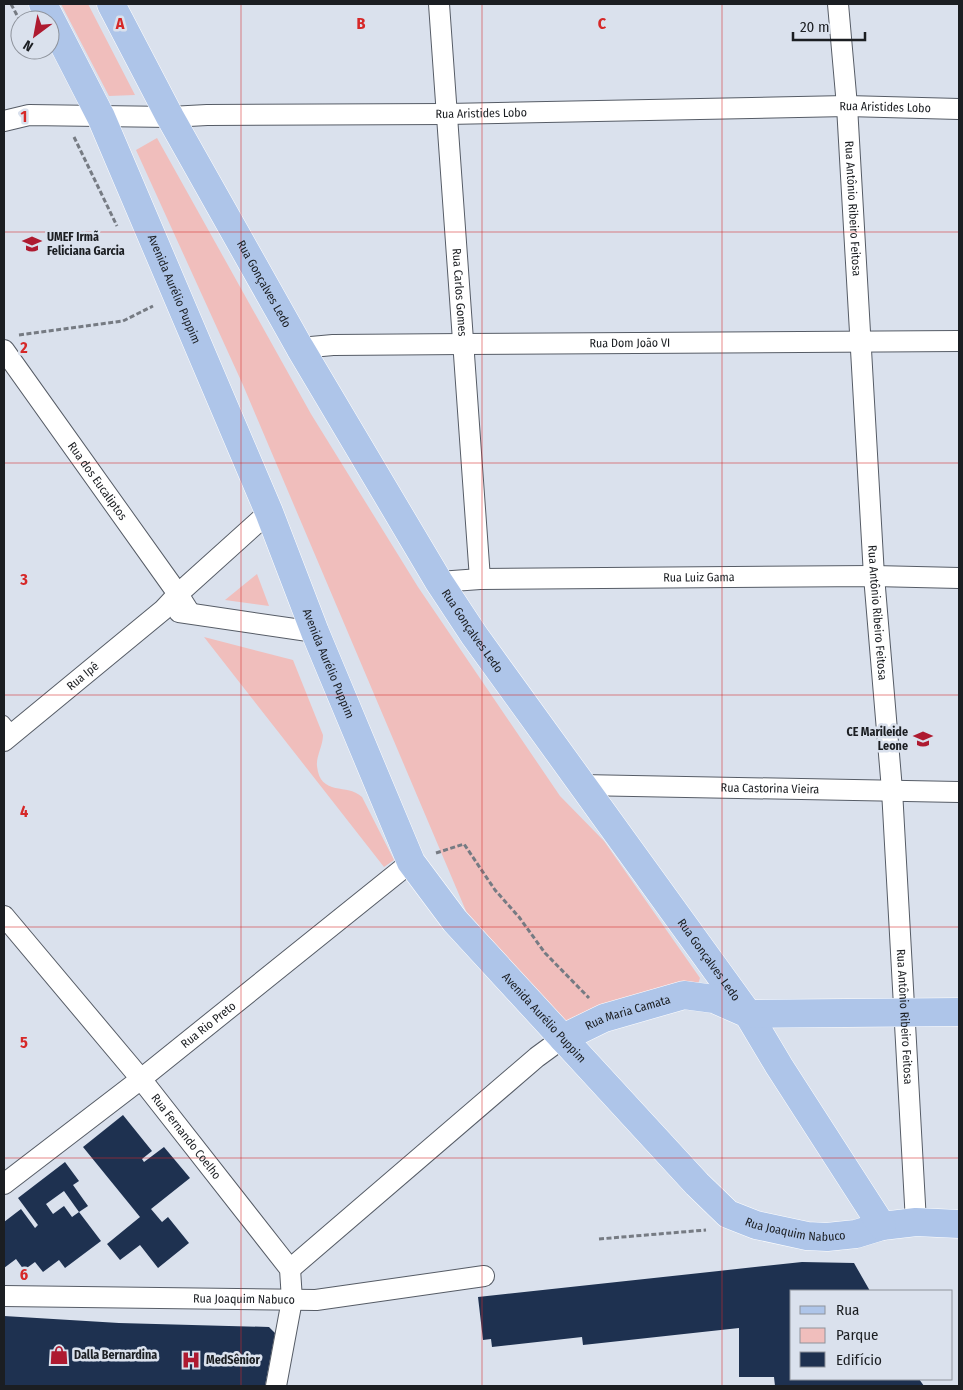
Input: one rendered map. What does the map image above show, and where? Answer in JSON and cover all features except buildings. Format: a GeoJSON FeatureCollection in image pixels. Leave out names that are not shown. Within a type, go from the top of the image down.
{"type":"FeatureCollection","features":[{"type":"Feature","properties":{"kind":"main road","name":"Avenida Aurélio Puppim"},"geometry":{"type":"LineString","coordinates":[[43,4],[101,116],[269,512],[315,632],[410,862],[455,921],[703,1190],[728,1214],[756,1225]]}},
{"type":"Feature","properties":{"kind":"main road","name":"Rua Gonçalves Ledo"},"geometry":{"type":"LineString","coordinates":[[111,4],[170,117],[300,348],[439,582],[474,635],[581,785],[748,1014],[779,1066],[882,1226]]}},
{"type":"Feature","properties":{"kind":"main road","name":"Rua Maria Camata"},"geometry":{"type":"LineString","coordinates":[[563,1038],[604,1018],[684,995],[714,999],[748,1014],[904,1011],[959,1012]]}},
{"type":"Feature","properties":{"kind":"main road","name":"Rua Joaquim Nabuco"},"geometry":{"type":"LineString","coordinates":[[756,1225],[807,1236],[827,1237],[856,1234],[882,1226],[916,1222],[959,1224]]}},
{"type":"Feature","properties":{"kind":"street","name":"Rua Carlos Gomes"},"geometry":{"type":"LineString","coordinates":[[440,4],[480,579]]}},
{"type":"Feature","properties":{"kind":"street","name":"Rua Antônio Ribeiro Feitosa"},"geometry":{"type":"LineString","coordinates":[[838,4],[846,106],[874,576],[892,790],[916,1222]]}},
{"type":"Feature","properties":{"kind":"street","name":"Rua Aristides Lobo"},"geometry":{"type":"LineString","coordinates":[[4,121],[28,115],[64,114],[170,117],[216,115],[448,114],[846,106],[959,109]]}},
{"type":"Feature","properties":{"kind":"street","name":"Rua Dom João VI"},"geometry":{"type":"LineString","coordinates":[[300,348],[333,345],[860,340],[959,341]]}},
{"type":"Feature","properties":{"kind":"street","name":"Rua dos Eucaliptos"},"geometry":{"type":"LineString","coordinates":[[8,343],[190,613]]}},
{"type":"Feature","properties":{"kind":"street","name":"Rua Ipê"},"geometry":{"type":"LineString","coordinates":[[7,732],[163,610],[178,594],[269,512]]}},
{"type":"Feature","properties":{"kind":"street","name":"Rua Luiz Gama"},"geometry":{"type":"LineString","coordinates":[[439,582],[480,579],[874,576],[959,578]]}},
{"type":"Feature","properties":{"kind":"street"},"geometry":{"type":"LineString","coordinates":[[163,610],[315,632]]}},
{"type":"Feature","properties":{"kind":"street","name":"Rua Castorina Vieira"},"geometry":{"type":"LineString","coordinates":[[581,785],[959,792]]}},
{"type":"Feature","properties":{"kind":"street","name":"Rua Rio Preto"},"geometry":{"type":"LineString","coordinates":[[4,1184],[141,1079],[410,862]]}},
{"type":"Feature","properties":{"kind":"street","name":"Rua Fernando Coelho"},"geometry":{"type":"LineString","coordinates":[[4,916],[141,1079],[290,1269]]}},
{"type":"Feature","properties":{"kind":"street","name":"Rua Maria Camata"},"geometry":{"type":"LineString","coordinates":[[290,1269],[537,1056],[563,1038]]}},
{"type":"Feature","properties":{"kind":"street"},"geometry":{"type":"LineString","coordinates":[[276,1386],[292,1300],[290,1269]]}},
{"type":"Feature","properties":{"kind":"street","name":"Rua Joaquim Nabuco"},"geometry":{"type":"LineString","coordinates":[[4,1296],[316,1300],[484,1276]]}},
{"type":"Feature","properties":{"kind":"path"},"geometry":{"type":"LineString","coordinates":[[8,343],[123,321],[155,305]]}},
{"type":"Feature","properties":{"kind":"path"},"geometry":{"type":"LineString","coordinates":[[464,844],[495,890],[519,917],[545,954],[590,999],[604,1018]]}},
{"type":"Feature","properties":{"kind":"path"},"geometry":{"type":"LineString","coordinates":[[599,1239],[707,1230]]}},
{"type":"Feature","properties":{"kind":"green space"},"geometry":{"type":"Polygon","coordinates":[[[61,4],[88,4],[135,95],[109,96],[61,4]]]}},
{"type":"Feature","properties":{"kind":"green space"},"geometry":{"type":"Polygon","coordinates":[[[157,138],[311,414],[418,587],[560,796],[604,841],[700,978],[695,994],[574,1031],[466,911],[243,385],[136,150],[157,138]]]}},
{"type":"Feature","properties":{"kind":"green space"},"geometry":{"type":"Polygon","coordinates":[[[257,574],[269,606],[225,600],[257,574]]]}},
{"type":"Feature","properties":{"kind":"green space"},"geometry":{"type":"Polygon","coordinates":[[[204,637],[293,660],[323,735],[317,762],[319,776],[329,786],[356,793],[362,797],[394,860],[384,867],[204,637]]]}},
{"type":"Feature","properties":{"kind":"place","name":"UMEF Irmã Feliciana Garcia"},"geometry":{"type":"Point","coordinates":[32,244]}},
{"type":"Feature","properties":{"kind":"place","name":"CE Marileide Leone"},"geometry":{"type":"Point","coordinates":[923,739]}},
{"type":"Feature","properties":{"kind":"place","name":"Dalla Bernardina"},"geometry":{"type":"Point","coordinates":[59,1355]}},
{"type":"Feature","properties":{"kind":"place","name":"MedSênior"},"geometry":{"type":"Point","coordinates":[191,1360]}}]}
